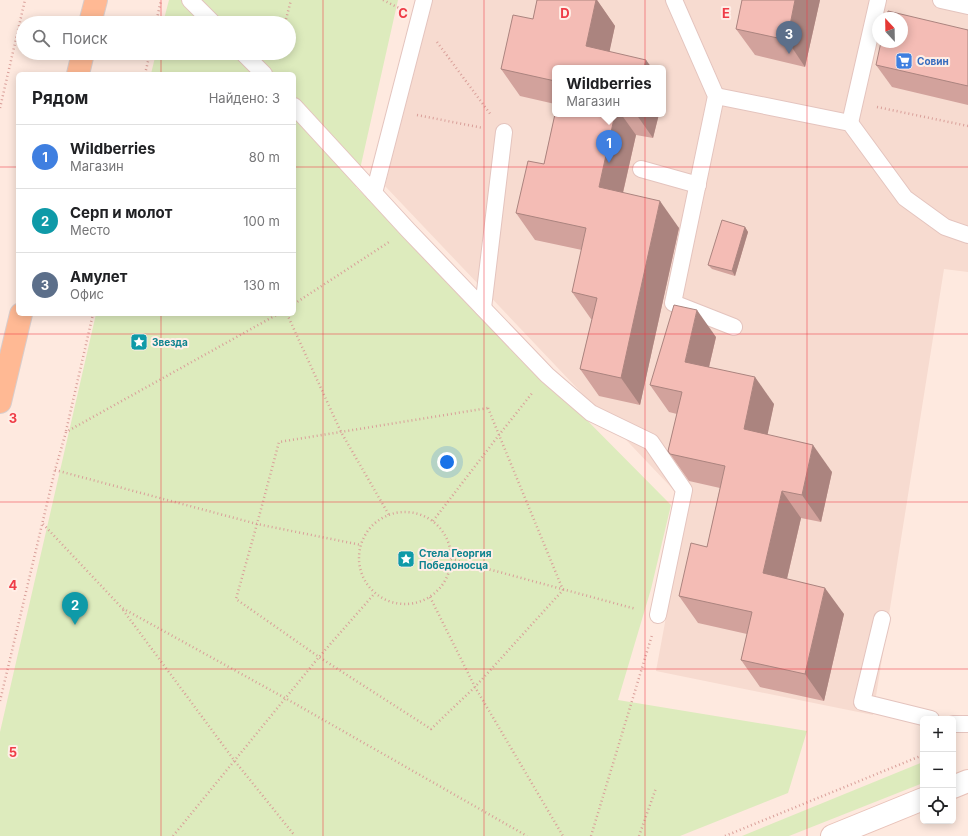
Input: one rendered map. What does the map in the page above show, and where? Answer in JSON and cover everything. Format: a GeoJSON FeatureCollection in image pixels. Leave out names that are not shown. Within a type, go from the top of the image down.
{"type":"FeatureCollection","features":[{"type":"Feature","properties":{"kind":"main road"},"geometry":{"type":"LineString","coordinates":[[92,16],[96,0]]}},
{"type":"Feature","properties":{"kind":"main road"},"geometry":{"type":"LineString","coordinates":[[78,72],[81,60]]}},
{"type":"Feature","properties":{"kind":"main road"},"geometry":{"type":"LineString","coordinates":[[0,402],[21,316]]}},
{"type":"Feature","properties":{"kind":"main road"},"geometry":{"type":"LineString","coordinates":[[956,786],[968,781]]}},
{"type":"Feature","properties":{"kind":"main road"},"geometry":{"type":"LineString","coordinates":[[832,836],[920,800]]}},
{"type":"Feature","properties":{"kind":"lane"},"geometry":{"type":"LineString","coordinates":[[190,0],[206,16]]}},
{"type":"Feature","properties":{"kind":"lane"},"geometry":{"type":"LineString","coordinates":[[374,193],[424,0]]}},
{"type":"Feature","properties":{"kind":"lane"},"geometry":{"type":"LineString","coordinates":[[674,0],[716,96],[673,303],[734,327]]}},
{"type":"Feature","properties":{"kind":"lane"},"geometry":{"type":"LineString","coordinates":[[850,123],[878,0]]}},
{"type":"Feature","properties":{"kind":"lane"},"geometry":{"type":"LineString","coordinates":[[941,0],[968,6]]}},
{"type":"Feature","properties":{"kind":"lane"},"geometry":{"type":"LineString","coordinates":[[250,60],[262,72]]}},
{"type":"Feature","properties":{"kind":"lane"},"geometry":{"type":"LineString","coordinates":[[716,96],[850,123],[905,198],[945,227],[968,235]]}},
{"type":"Feature","properties":{"kind":"lane"},"geometry":{"type":"LineString","coordinates":[[296,108],[408,230],[547,375],[591,413],[651,442],[684,490],[658,615]]}},
{"type":"Feature","properties":{"kind":"lane"},"geometry":{"type":"LineString","coordinates":[[483,308],[504,132]]}},
{"type":"Feature","properties":{"kind":"lane"},"geometry":{"type":"LineString","coordinates":[[641,169],[698,185]]}},
{"type":"Feature","properties":{"kind":"lane"},"geometry":{"type":"LineString","coordinates":[[882,619],[862,702],[920,716]]}},
{"type":"Feature","properties":{"kind":"lane"},"geometry":{"type":"LineString","coordinates":[[956,724],[968,724]]}},
{"type":"Feature","properties":{"kind":"path"},"geometry":{"type":"LineString","coordinates":[[21,16],[25,0]]}},
{"type":"Feature","properties":{"kind":"path"},"geometry":{"type":"LineString","coordinates":[[158,16],[161,0]]}},
{"type":"Feature","properties":{"kind":"path"},"geometry":{"type":"LineString","coordinates":[[287,16],[291,0]]}},
{"type":"Feature","properties":{"kind":"path"},"geometry":{"type":"LineString","coordinates":[[383,0],[419,18],[504,132]]}},
{"type":"Feature","properties":{"kind":"path"},"geometry":{"type":"LineString","coordinates":[[0,108],[16,39]]}},
{"type":"Feature","properties":{"kind":"path"},"geometry":{"type":"LineString","coordinates":[[145,72],[148,60]]}},
{"type":"Feature","properties":{"kind":"path"},"geometry":{"type":"LineString","coordinates":[[855,102],[968,126]]}},
{"type":"Feature","properties":{"kind":"path"},"geometry":{"type":"LineString","coordinates":[[396,110],[504,132]]}},
{"type":"Feature","properties":{"kind":"path"},"geometry":{"type":"LineString","coordinates":[[296,303],[408,230]]}},
{"type":"Feature","properties":{"kind":"path"},"geometry":{"type":"LineString","coordinates":[[0,701],[55,470],[66,432],[93,316]]}},
{"type":"Feature","properties":{"kind":"path"},"geometry":{"type":"LineString","coordinates":[[66,432],[274,316]]}},
{"type":"Feature","properties":{"kind":"path"},"geometry":{"type":"LineString","coordinates":[[288,316],[341,432],[389,515]]}},
{"type":"Feature","properties":{"kind":"path"},"geometry":{"type":"LineString","coordinates":[[433,521],[547,375]]}},
{"type":"Feature","properties":{"kind":"path"},"geometry":{"type":"LineString","coordinates":[[488,408],[564,590],[475,687],[431,728],[319,657],[236,599],[258,524],[279,442],[488,408]]}},
{"type":"Feature","properties":{"kind":"path"},"geometry":{"type":"LineString","coordinates":[[55,470],[258,524],[361,545]]}},
{"type":"Feature","properties":{"kind":"path"},"geometry":{"type":"LineString","coordinates":[[400,512],[423,516],[433,521],[447,538],[450,548],[451,559],[445,581],[430,597],[419,602],[408,604],[396,603],[384,599],[375,593],[366,583],[361,571],[359,558],[361,545],[371,526],[389,515],[400,512]]}},
{"type":"Feature","properties":{"kind":"path"},"geometry":{"type":"LineString","coordinates":[[43,524],[122,608],[234,760],[295,836]]}},
{"type":"Feature","properties":{"kind":"path"},"geometry":{"type":"LineString","coordinates":[[451,559],[658,615],[591,836]]}},
{"type":"Feature","properties":{"kind":"path"},"geometry":{"type":"LineString","coordinates":[[173,836],[319,657],[375,593]]}},
{"type":"Feature","properties":{"kind":"path"},"geometry":{"type":"LineString","coordinates":[[430,597],[475,687],[563,836]]}},
{"type":"Feature","properties":{"kind":"path"},"geometry":{"type":"LineString","coordinates":[[122,608],[285,698],[528,836]]}},
{"type":"Feature","properties":{"kind":"path"},"geometry":{"type":"LineString","coordinates":[[725,836],[920,756]]}},
{"type":"Feature","properties":{"kind":"path"},"geometry":{"type":"LineString","coordinates":[[639,836],[656,788]]}},
{"type":"Feature","properties":{"kind":"shaded area"},"geometry":{"type":"Polygon","coordinates":[[[430,0],[968,0],[968,272],[944,269],[873,715],[656,671],[687,504],[385,186],[430,0]]]}},
{"type":"Feature","properties":{"kind":"green space"},"geometry":{"type":"Polygon","coordinates":[[[169,0],[398,0],[356,187],[671,505],[651,589],[618,700],[807,731],[788,793],[680,836],[0,836],[0,732],[96,316],[296,316],[296,72],[151,72],[154,60],[296,60],[296,16],[165,16],[169,0]]]}},
{"type":"Feature","properties":{"kind":"green space"},"geometry":{"type":"Polygon","coordinates":[[[920,763],[920,784],[789,836],[742,836],[920,763]]]}},
{"type":"Feature","properties":{"kind":"building"},"geometry":{"type":"Polygon","coordinates":[[[537,0],[596,0],[586,46],[646,60],[645,65],[552,65],[552,80],[501,69],[513,15],[533,19],[537,0]]]}},
{"type":"Feature","properties":{"kind":"building"},"geometry":{"type":"Polygon","coordinates":[[[742,0],[795,0],[787,40],[736,29],[742,0]]]}},
{"type":"Feature","properties":{"kind":"building"},"geometry":{"type":"Polygon","coordinates":[[[908,16],[968,30],[968,86],[876,65],[880,48],[908,48],[908,16]]]}},
{"type":"Feature","properties":{"kind":"building"},"geometry":{"type":"Polygon","coordinates":[[[554,117],[614,117],[599,187],[660,201],[621,378],[580,369],[597,298],[572,292],[586,228],[516,213],[528,161],[544,164],[554,117]]]}},
{"type":"Feature","properties":{"kind":"building"},"geometry":{"type":"Polygon","coordinates":[[[722,220],[745,227],[732,271],[708,265],[722,220]]]}},
{"type":"Feature","properties":{"kind":"building"},"geometry":{"type":"Polygon","coordinates":[[[674,305],[697,310],[685,362],[755,377],[744,429],[813,445],[802,495],[782,491],[763,573],[825,588],[805,674],[741,660],[752,612],[679,596],[691,543],[707,547],[725,466],[670,454],[668,451],[682,392],[650,385],[674,305]]]}},
{"type":"Feature","properties":{"kind":"place","name":"Амулет"},"geometry":{"type":"Point","coordinates":[789,54]}},
{"type":"Feature","properties":{"kind":"place","name":"Совин"},"geometry":{"type":"Point","coordinates":[904,61]}},
{"type":"Feature","properties":{"kind":"place","name":"Wildberries"},"geometry":{"type":"Point","coordinates":[609,163]}},
{"type":"Feature","properties":{"kind":"place","name":"Звезда"},"geometry":{"type":"Point","coordinates":[139,342]}},
{"type":"Feature","properties":{"kind":"place","name":"Стела Георгия Победоносца"},"geometry":{"type":"Point","coordinates":[406,559]}},
{"type":"Feature","properties":{"kind":"place","name":"Серп и молот"},"geometry":{"type":"Point","coordinates":[75,625]}}]}
